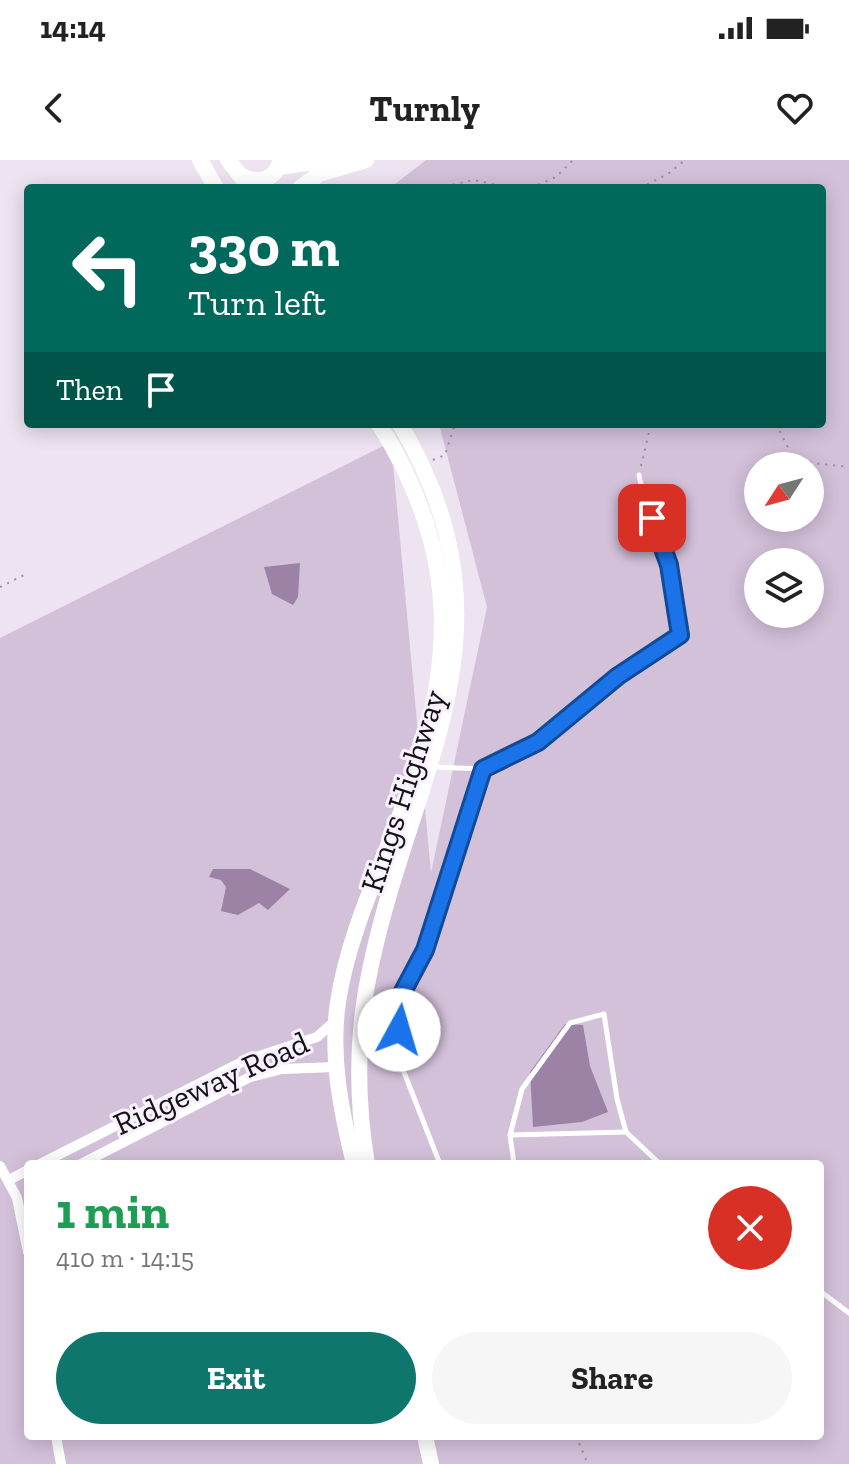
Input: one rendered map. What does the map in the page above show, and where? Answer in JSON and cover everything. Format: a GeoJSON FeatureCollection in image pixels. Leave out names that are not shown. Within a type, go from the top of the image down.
{"type":"FeatureCollection","features":[{"type":"Feature","properties":{"kind":"highway"},"geometry":{"type":"LineString","coordinates":[[200,160],[214,184]]}},
{"type":"Feature","properties":{"kind":"highway"},"geometry":{"type":"LineString","coordinates":[[305,184],[319,174],[366,160]]}},
{"type":"Feature","properties":{"kind":"highway"},"geometry":{"type":"LineString","coordinates":[[236,169],[262,180],[280,166]]}},
{"type":"Feature","properties":{"kind":"highway","name":"Kings Highway"},"geometry":{"type":"LineString","coordinates":[[353,1160],[336,1067],[336,1020],[349,954],[430,728],[442,655],[440,586],[429,533],[414,488],[381,428]]}},
{"type":"Feature","properties":{"kind":"highway","name":"Kings Highway"},"geometry":{"type":"LineString","coordinates":[[367,1160],[359,1078],[367,984],[385,912],[432,766],[451,693],[456,618],[447,541],[422,465],[402,428]]}},
{"type":"Feature","properties":{"kind":"highway"},"geometry":{"type":"LineString","coordinates":[[336,1067],[349,1046],[367,984]]}},
{"type":"Feature","properties":{"kind":"highway"},"geometry":{"type":"LineString","coordinates":[[426,1440],[431,1464]]}},
{"type":"Feature","properties":{"kind":"main road"},"geometry":{"type":"LineString","coordinates":[[280,166],[334,160]]}},
{"type":"Feature","properties":{"kind":"street","name":"Ridgeway Road"},"geometry":{"type":"LineString","coordinates":[[48,1160],[244,1061],[317,1037],[336,1020]]}},
{"type":"Feature","properties":{"kind":"street","name":"Ridgeway Road"},"geometry":{"type":"LineString","coordinates":[[89,1160],[250,1077],[282,1069],[336,1067]]}},
{"type":"Feature","properties":{"kind":"street"},"geometry":{"type":"LineString","coordinates":[[0,1166],[17,1198],[24,1232]]}},
{"type":"Feature","properties":{"kind":"street"},"geometry":{"type":"LineString","coordinates":[[9,1180],[24,1172]]}},
{"type":"Feature","properties":{"kind":"street"},"geometry":{"type":"LineString","coordinates":[[17,1198],[24,1194]]}},
{"type":"Feature","properties":{"kind":"street"},"geometry":{"type":"LineString","coordinates":[[57,1440],[61,1464]]}},
{"type":"Feature","properties":{"kind":"lane"},"geometry":{"type":"LineString","coordinates":[[432,766],[483,769],[538,742],[618,676],[680,635],[669,565],[644,500],[639,475]]}},
{"type":"Feature","properties":{"kind":"lane"},"geometry":{"type":"LineString","coordinates":[[438,1160],[400,1062],[399,999],[425,950],[483,769]]}},
{"type":"Feature","properties":{"kind":"lane"},"geometry":{"type":"LineString","coordinates":[[513,1160],[510,1135],[522,1089],[570,1023],[604,1014],[617,1099],[626,1132],[656,1160]]}},
{"type":"Feature","properties":{"kind":"lane"},"geometry":{"type":"LineString","coordinates":[[510,1135],[626,1132]]}},
{"type":"Feature","properties":{"kind":"lane"},"geometry":{"type":"LineString","coordinates":[[824,1294],[849,1313]]}},
{"type":"Feature","properties":{"kind":"path"},"geometry":{"type":"LineString","coordinates":[[540,184],[556,177],[573,160]]}},
{"type":"Feature","properties":{"kind":"path"},"geometry":{"type":"LineString","coordinates":[[648,184],[668,174],[685,160]]}},
{"type":"Feature","properties":{"kind":"path"},"geometry":{"type":"LineString","coordinates":[[456,184],[474,180],[492,184]]}},
{"type":"Feature","properties":{"kind":"path"},"geometry":{"type":"LineString","coordinates":[[639,475],[650,428]]}},
{"type":"Feature","properties":{"kind":"path"},"geometry":{"type":"LineString","coordinates":[[778,428],[795,461],[849,467]]}},
{"type":"Feature","properties":{"kind":"path"},"geometry":{"type":"LineString","coordinates":[[422,465],[445,455],[452,442],[451,430]]}},
{"type":"Feature","properties":{"kind":"path"},"geometry":{"type":"LineString","coordinates":[[0,587],[28,573]]}},
{"type":"Feature","properties":{"kind":"path"},"geometry":{"type":"LineString","coordinates":[[578,1440],[588,1464]]}},
{"type":"Feature","properties":{"kind":"shaded area"},"geometry":{"type":"Polygon","coordinates":[[[426,160],[849,160],[849,1464],[0,1464],[0,638],[391,442],[431,873],[487,607],[440,428],[826,428],[826,184],[395,184],[426,160]]]}},
{"type":"Feature","properties":{"kind":"shaded area"},"geometry":{"type":"Polygon","coordinates":[[[300,563],[298,597],[293,605],[272,594],[264,567],[300,563]]]}},
{"type":"Feature","properties":{"kind":"shaded area"},"geometry":{"type":"Polygon","coordinates":[[[213,869],[250,869],[290,889],[268,910],[259,903],[238,915],[221,911],[226,887],[221,880],[209,877],[213,869]]]}},
{"type":"Feature","properties":{"kind":"shaded area"},"geometry":{"type":"Polygon","coordinates":[[[565,1024],[583,1025],[590,1066],[608,1112],[582,1122],[533,1127],[530,1072],[565,1024]]]}},
{"type":"Feature","properties":{"kind":"route"},"geometry":{"type":"LineString","coordinates":[[399,1030],[399,999],[425,950],[453,871],[483,769],[538,742],[618,676],[680,635],[669,565],[652,518]]}}]}
